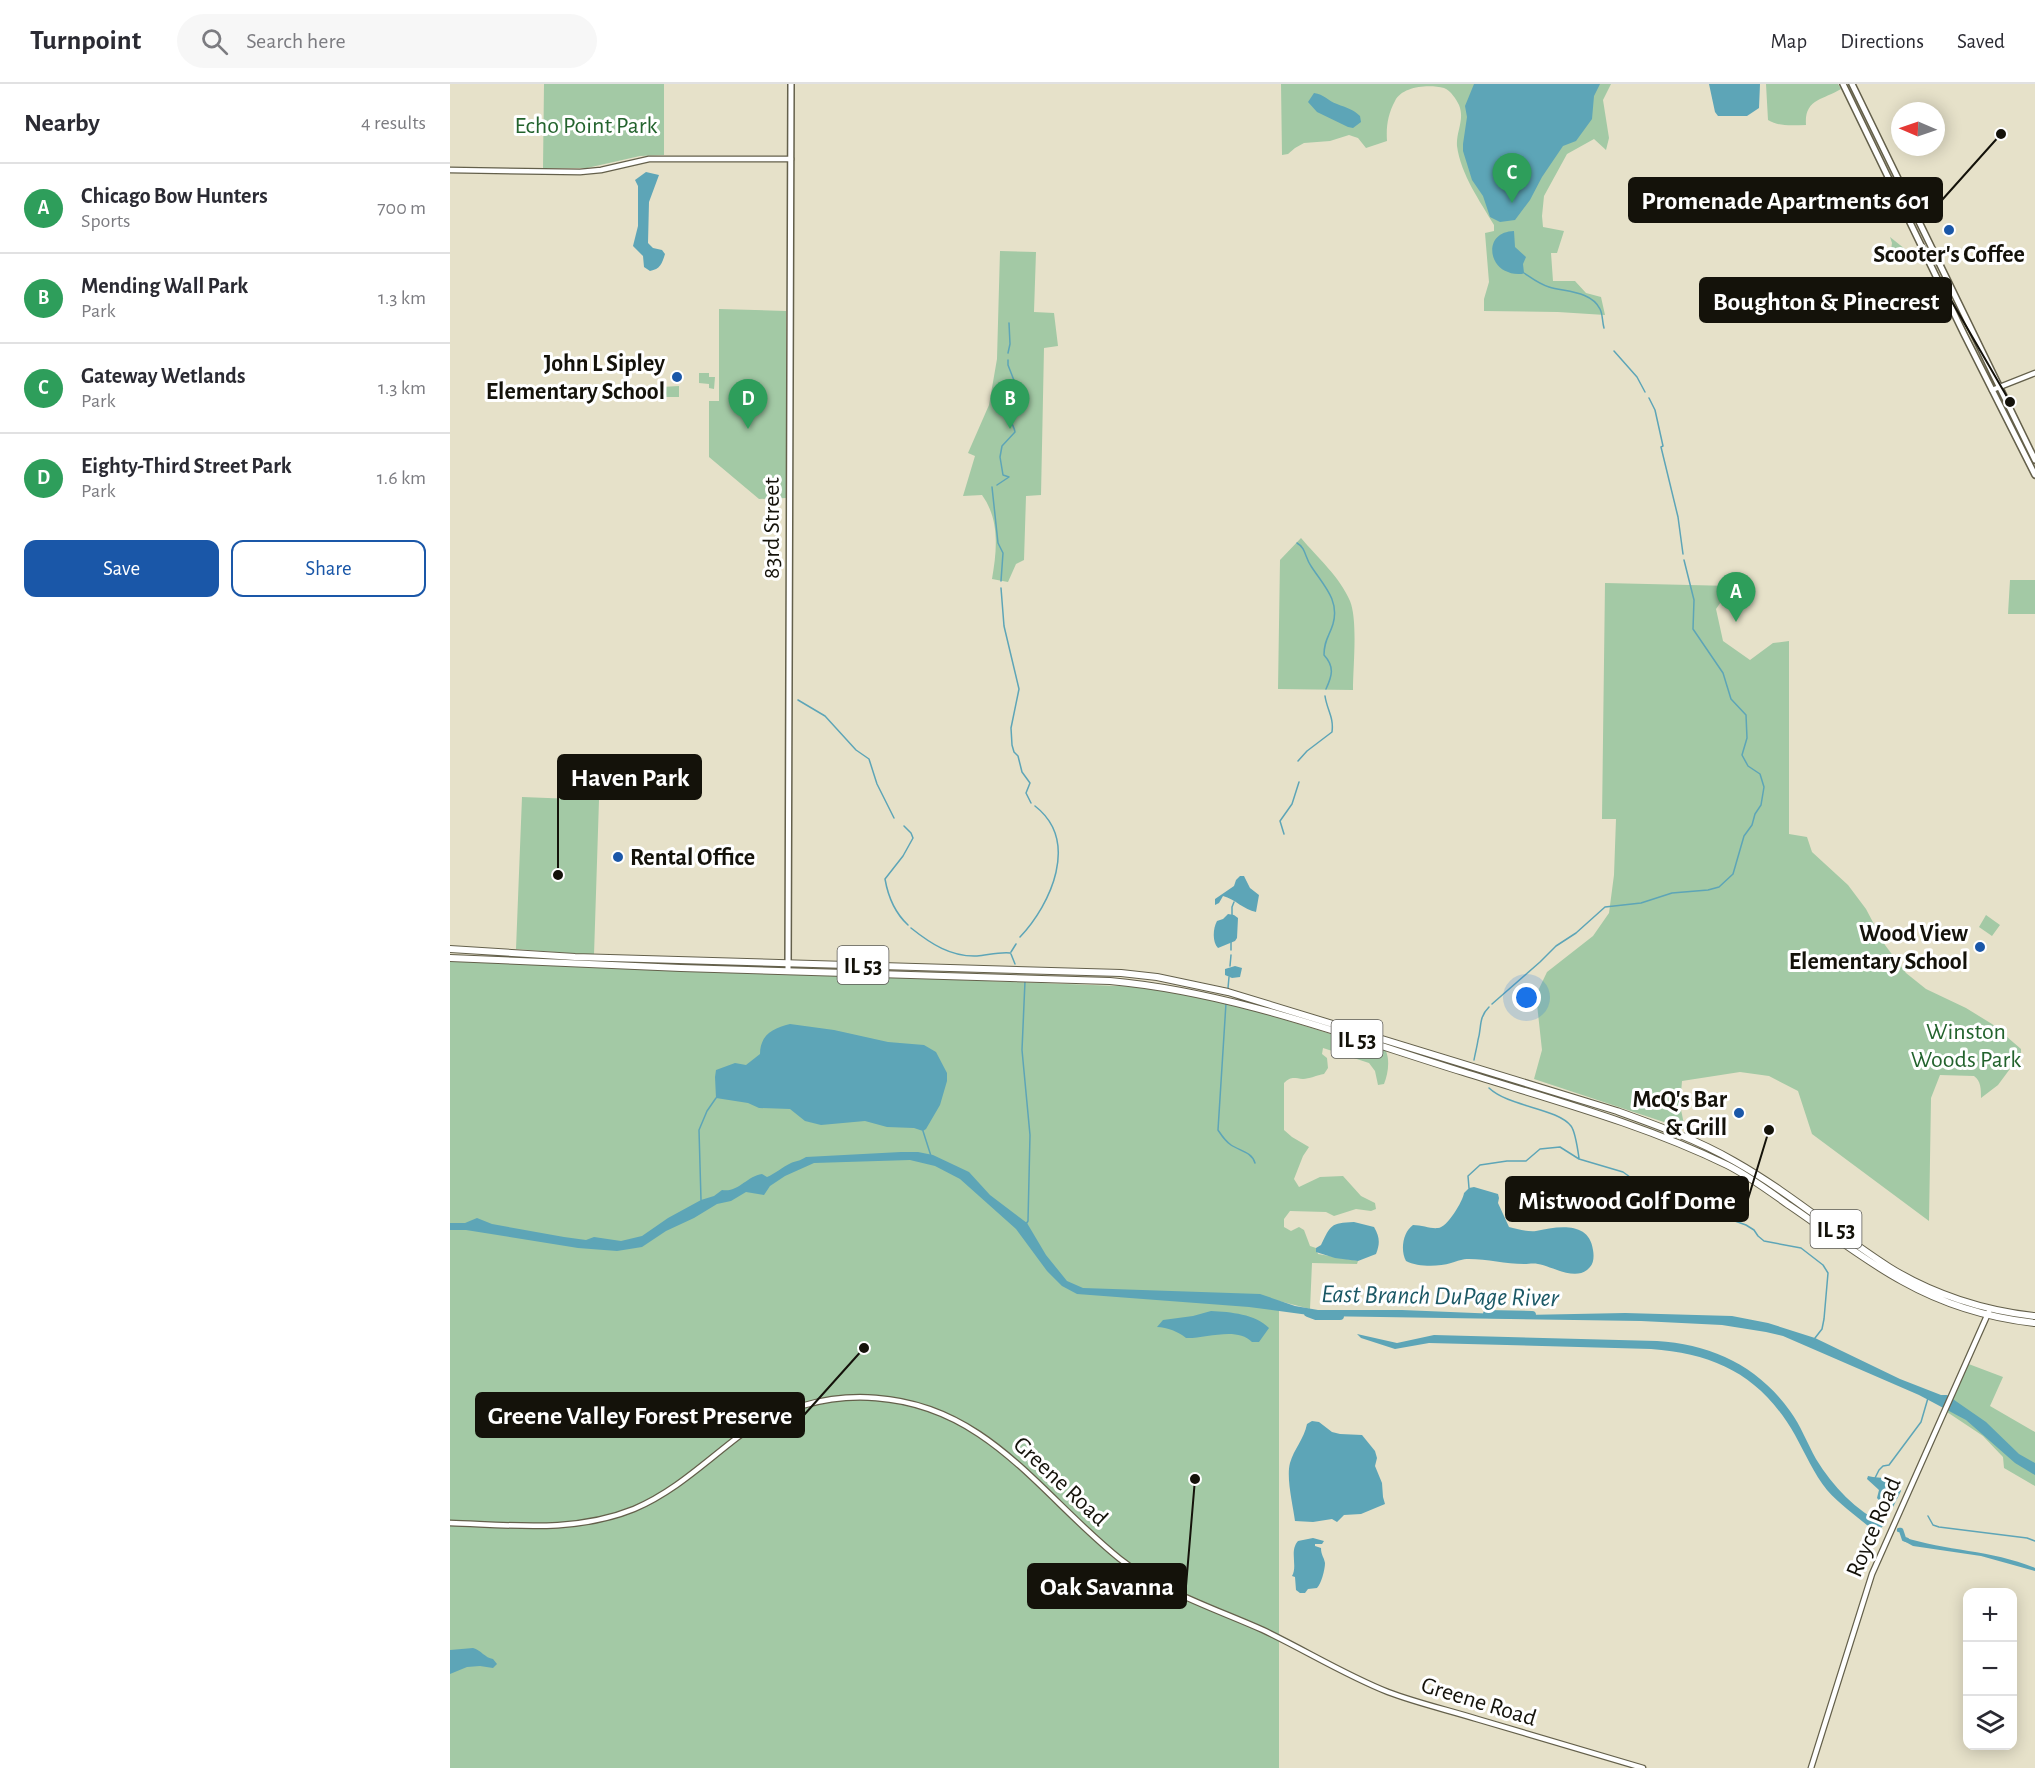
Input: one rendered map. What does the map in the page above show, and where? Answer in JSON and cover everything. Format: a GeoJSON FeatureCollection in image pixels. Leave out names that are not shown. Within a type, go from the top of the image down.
{"type":"FeatureCollection","features":[{"type":"Feature","properties":{"kind":"main road","name":"83rd Street"},"geometry":{"type":"LineString","coordinates":[[788,968],[791,84]]}},
{"type":"Feature","properties":{"kind":"main road"},"geometry":{"type":"LineString","coordinates":[[1843,84],[2035,475]]}},
{"type":"Feature","properties":{"kind":"main road"},"geometry":{"type":"LineString","coordinates":[[1852,84],[2035,460]]}},
{"type":"Feature","properties":{"kind":"main road","name":"IL 53"},"geometry":{"type":"LineString","coordinates":[[450,949],[788,968],[1121,982],[1209,995],[1629,1124],[1680,1144],[1730,1166],[1902,1281],[1936,1297],[2035,1323]]}},
{"type":"Feature","properties":{"kind":"main road","name":"IL 53"},"geometry":{"type":"LineString","coordinates":[[450,958],[546,963],[1121,973],[1156,977],[1228,992],[1617,1111],[1661,1127],[1733,1160],[1905,1276],[1989,1312],[2035,1316]]}},
{"type":"Feature","properties":{"kind":"street"},"geometry":{"type":"LineString","coordinates":[[450,170],[580,172],[601,170],[649,159],[790,159]]}},
{"type":"Feature","properties":{"kind":"street"},"geometry":{"type":"LineString","coordinates":[[1992,390],[2035,373]]}},
{"type":"Feature","properties":{"kind":"street","name":"Royce Road"},"geometry":{"type":"LineString","coordinates":[[1811,1768],[1864,1594],[1989,1312]]}},
{"type":"Feature","properties":{"kind":"street","name":"Greene Road"},"geometry":{"type":"LineString","coordinates":[[450,1523],[551,1526],[607,1518],[636,1508],[667,1492],[741,1435],[780,1413],[812,1403],[848,1398],[873,1397],[908,1402],[950,1416],[987,1438],[1114,1554],[1147,1577],[1392,1693],[1643,1768]]}},
{"type":"Feature","properties":{"kind":"green space","name":"Echo Point Park"},"geometry":{"type":"Polygon","coordinates":[[[544,84],[664,84],[664,155],[640,156],[587,168],[543,168],[544,84]]]}},
{"type":"Feature","properties":{"kind":"green space"},"geometry":{"type":"Polygon","coordinates":[[[1281,84],[1611,84],[1603,100],[1609,138],[1606,150],[1594,139],[1567,154],[1544,196],[1542,216],[1543,227],[1564,231],[1557,253],[1551,253],[1553,281],[1575,281],[1586,293],[1601,297],[1605,315],[1484,311],[1484,299],[1489,282],[1485,233],[1494,231],[1494,225],[1462,167],[1457,146],[1461,110],[1447,89],[1431,86],[1416,87],[1398,96],[1389,115],[1387,141],[1366,148],[1358,138],[1349,135],[1330,141],[1304,143],[1288,154],[1282,155],[1281,84]]]}},
{"type":"Feature","properties":{"kind":"green space"},"geometry":{"type":"Polygon","coordinates":[[[1766,84],[1838,84],[1841,89],[1811,105],[1806,116],[1806,125],[1786,125],[1768,120],[1766,84]]]}},
{"type":"Feature","properties":{"kind":"green space"},"geometry":{"type":"Polygon","coordinates":[[[1890,237],[1910,253],[1911,257],[1890,257],[1892,243],[1890,237]]]}},
{"type":"Feature","properties":{"kind":"green space"},"geometry":{"type":"Polygon","coordinates":[[[1000,251],[1036,252],[1034,312],[1054,313],[1058,346],[1044,348],[1041,495],[1026,496],[1024,560],[1016,564],[1008,582],[992,579],[996,536],[988,505],[982,495],[963,496],[975,456],[968,453],[989,405],[997,359],[1000,251]]]}},
{"type":"Feature","properties":{"kind":"green space"},"geometry":{"type":"Polygon","coordinates":[[[719,309],[786,311],[786,498],[759,499],[709,457],[709,401],[719,401],[719,309]]]}},
{"type":"Feature","properties":{"kind":"green space"},"geometry":{"type":"Polygon","coordinates":[[[699,373],[709,373],[709,377],[715,377],[714,389],[709,388],[709,384],[699,383],[699,373]]]}},
{"type":"Feature","properties":{"kind":"green space"},"geometry":{"type":"Polygon","coordinates":[[[679,386],[679,397],[661,397],[661,387],[679,386]]]}},
{"type":"Feature","properties":{"kind":"green space"},"geometry":{"type":"Polygon","coordinates":[[[1301,538],[1334,576],[1350,601],[1354,620],[1353,690],[1278,689],[1280,560],[1301,538]]]}},
{"type":"Feature","properties":{"kind":"green space"},"geometry":{"type":"Polygon","coordinates":[[[2010,580],[2035,580],[2035,614],[2008,614],[2010,580]]]}},
{"type":"Feature","properties":{"kind":"green space","name":"Winston Woods Park"},"geometry":{"type":"Polygon","coordinates":[[[1605,583],[1732,586],[1716,609],[1723,641],[1750,660],[1773,643],[1789,641],[1789,834],[1807,837],[1812,852],[1848,885],[1866,909],[1885,945],[1906,973],[1926,989],[1966,1008],[1992,1024],[2021,1049],[2021,1054],[1998,1085],[1981,1098],[1981,1088],[1974,1076],[1940,1075],[1931,1098],[1929,1221],[1812,1134],[1798,1091],[1769,1076],[1740,1072],[1682,1081],[1680,1105],[1685,1129],[1534,1079],[1542,1050],[1536,995],[1547,972],[1593,936],[1609,913],[1614,875],[1616,819],[1602,819],[1605,583]]]}},
{"type":"Feature","properties":{"kind":"green space"},"geometry":{"type":"Polygon","coordinates":[[[522,797],[599,800],[594,955],[516,949],[522,797]]]}},
{"type":"Feature","properties":{"kind":"green space"},"geometry":{"type":"Polygon","coordinates":[[[1986,915],[2000,925],[1992,936],[1979,927],[1986,915]]]}},
{"type":"Feature","properties":{"kind":"green space"},"geometry":{"type":"Polygon","coordinates":[[[450,960],[1168,989],[1279,1016],[1279,1018],[1386,1051],[1388,1068],[1384,1084],[1378,1085],[1375,1071],[1369,1063],[1323,1048],[1322,1054],[1327,1058],[1328,1068],[1324,1074],[1305,1079],[1291,1078],[1284,1083],[1284,1130],[1309,1147],[1294,1179],[1299,1187],[1320,1177],[1343,1176],[1361,1196],[1375,1203],[1376,1209],[1371,1211],[1356,1209],[1334,1216],[1326,1212],[1290,1211],[1284,1219],[1284,1227],[1291,1231],[1299,1227],[1304,1230],[1310,1246],[1316,1248],[1318,1254],[1358,1261],[1357,1264],[1312,1263],[1310,1309],[1279,1301],[1279,1768],[450,1768],[450,960]]]}},
{"type":"Feature","properties":{"kind":"green space"},"geometry":{"type":"Polygon","coordinates":[[[1966,1363],[2003,1377],[1990,1406],[2035,1432],[2035,1486],[2004,1468],[2003,1457],[1983,1436],[1944,1410],[1966,1363]]]}},
{"type":"Feature","properties":{"kind":"water"},"geometry":{"type":"Polygon","coordinates":[[[1474,84],[1600,84],[1594,96],[1592,119],[1576,141],[1563,146],[1515,220],[1500,222],[1490,217],[1483,196],[1472,180],[1463,151],[1467,117],[1465,106],[1474,84]]]}},
{"type":"Feature","properties":{"kind":"water"},"geometry":{"type":"Polygon","coordinates":[[[1709,84],[1760,84],[1759,108],[1747,116],[1718,116],[1715,112],[1709,84]]]}},
{"type":"Feature","properties":{"kind":"water"},"geometry":{"type":"Polygon","coordinates":[[[1314,93],[1355,112],[1360,116],[1361,122],[1353,128],[1348,127],[1317,112],[1308,102],[1314,93]]]}},
{"type":"Feature","properties":{"kind":"water"},"geometry":{"type":"Polygon","coordinates":[[[646,172],[659,175],[649,202],[648,243],[665,254],[660,265],[650,271],[644,267],[643,256],[633,246],[638,226],[638,186],[635,180],[646,172]]]}},
{"type":"Feature","properties":{"kind":"water"},"geometry":{"type":"Polygon","coordinates":[[[1514,231],[1515,247],[1526,257],[1522,274],[1501,269],[1493,257],[1492,250],[1498,237],[1514,231]]]}},
{"type":"Feature","properties":{"kind":"water"},"geometry":{"type":"Polygon","coordinates":[[[1240,876],[1244,876],[1250,888],[1259,895],[1256,912],[1223,896],[1215,905],[1215,899],[1234,886],[1240,876]]]}},
{"type":"Feature","properties":{"kind":"water"},"geometry":{"type":"Polygon","coordinates":[[[1228,914],[1238,918],[1237,938],[1218,948],[1214,939],[1215,927],[1217,921],[1228,914]]]}},
{"type":"Feature","properties":{"kind":"water"},"geometry":{"type":"Polygon","coordinates":[[[1235,966],[1242,968],[1240,977],[1232,978],[1225,975],[1225,969],[1235,966]]]}},
{"type":"Feature","properties":{"kind":"water"},"geometry":{"type":"Polygon","coordinates":[[[790,1024],[834,1030],[888,1042],[924,1045],[936,1052],[947,1073],[947,1081],[940,1105],[926,1129],[923,1131],[914,1128],[887,1127],[865,1121],[821,1125],[805,1121],[790,1109],[759,1108],[748,1103],[716,1098],[716,1070],[735,1063],[746,1065],[760,1054],[762,1042],[769,1033],[790,1024]]]}},
{"type":"Feature","properties":{"kind":"water"},"geometry":{"type":"Polygon","coordinates":[[[901,1152],[933,1155],[969,1172],[990,1195],[1027,1223],[1046,1255],[1067,1281],[1083,1288],[1260,1294],[1295,1306],[1318,1310],[1402,1310],[1523,1315],[1625,1313],[1732,1316],[1768,1323],[1815,1338],[1900,1379],[1941,1395],[1947,1395],[1986,1422],[2019,1454],[2035,1463],[2035,1475],[2015,1463],[1966,1420],[1919,1395],[1783,1336],[1766,1332],[1722,1325],[1641,1321],[1316,1316],[1249,1307],[1077,1294],[1062,1286],[1047,1271],[1016,1229],[960,1179],[935,1166],[910,1160],[814,1163],[785,1176],[770,1186],[764,1195],[746,1192],[731,1201],[717,1204],[666,1231],[642,1247],[617,1251],[578,1248],[466,1230],[450,1230],[450,1223],[465,1223],[477,1218],[492,1224],[564,1237],[586,1240],[594,1237],[621,1241],[642,1236],[668,1218],[722,1190],[738,1187],[757,1175],[762,1174],[767,1177],[806,1157],[901,1152]]]}},
{"type":"Feature","properties":{"kind":"water"},"geometry":{"type":"Polygon","coordinates":[[[1474,1187],[1498,1194],[1498,1203],[1509,1227],[1533,1231],[1562,1227],[1585,1234],[1593,1250],[1591,1265],[1585,1272],[1572,1274],[1544,1265],[1483,1260],[1469,1259],[1434,1266],[1406,1261],[1403,1247],[1410,1228],[1413,1225],[1442,1227],[1454,1213],[1464,1193],[1474,1187]]]}},
{"type":"Feature","properties":{"kind":"water"},"geometry":{"type":"Polygon","coordinates":[[[1354,1222],[1374,1227],[1379,1240],[1376,1254],[1358,1261],[1335,1258],[1316,1252],[1316,1248],[1321,1245],[1332,1226],[1354,1222]]]}},
{"type":"Feature","properties":{"kind":"water"},"geometry":{"type":"Polygon","coordinates":[[[1211,1311],[1250,1317],[1269,1328],[1259,1342],[1252,1342],[1246,1337],[1229,1334],[1186,1338],[1173,1330],[1157,1327],[1163,1320],[1211,1311]]]}},
{"type":"Feature","properties":{"kind":"water"},"geometry":{"type":"Polygon","coordinates":[[[1357,1334],[1397,1343],[1434,1335],[1657,1341],[1696,1347],[1714,1353],[1748,1370],[1777,1395],[1794,1417],[1816,1459],[1830,1479],[1855,1505],[1884,1525],[1876,1533],[1833,1496],[1818,1477],[1782,1415],[1767,1397],[1752,1383],[1717,1363],[1697,1356],[1651,1349],[1429,1343],[1395,1349],[1361,1338],[1357,1334]]]}},
{"type":"Feature","properties":{"kind":"water"},"geometry":{"type":"Polygon","coordinates":[[[1312,1421],[1319,1422],[1332,1432],[1362,1435],[1375,1451],[1377,1458],[1375,1466],[1382,1483],[1385,1504],[1361,1514],[1344,1515],[1337,1522],[1332,1519],[1313,1522],[1295,1521],[1289,1484],[1290,1463],[1307,1424],[1312,1421]]]}},
{"type":"Feature","properties":{"kind":"water"},"geometry":{"type":"Polygon","coordinates":[[[1868,1476],[1892,1480],[1899,1486],[1901,1491],[1893,1507],[1877,1498],[1879,1490],[1867,1479],[1868,1476]]]}},
{"type":"Feature","properties":{"kind":"water"},"geometry":{"type":"Polygon","coordinates":[[[1903,1537],[2019,1562],[2035,1568],[2035,1571],[1981,1556],[1913,1546],[1902,1540],[1903,1537]]]}},
{"type":"Feature","properties":{"kind":"water"},"geometry":{"type":"Polygon","coordinates":[[[1313,1538],[1324,1541],[1315,1546],[1321,1548],[1325,1563],[1324,1573],[1317,1588],[1300,1593],[1296,1590],[1295,1577],[1292,1576],[1294,1549],[1298,1541],[1313,1538]]]}},
{"type":"Feature","properties":{"kind":"water"},"geometry":{"type":"Polygon","coordinates":[[[473,1648],[493,1659],[497,1664],[493,1668],[467,1667],[450,1674],[450,1650],[473,1648]]]}},
{"type":"Feature","properties":{"kind":"waterway"},"geometry":{"type":"LineString","coordinates":[[1524,273],[1545,286],[1578,293],[1591,299],[1600,309],[1604,328]]}},
{"type":"Feature","properties":{"kind":"waterway"},"geometry":{"type":"LineString","coordinates":[[1008,353],[1009,323]]}},
{"type":"Feature","properties":{"kind":"waterway"},"geometry":{"type":"LineString","coordinates":[[1614,351],[1637,377],[1645,392]]}},
{"type":"Feature","properties":{"kind":"waterway"},"geometry":{"type":"LineString","coordinates":[[997,485],[1009,477],[1003,475],[1000,457],[1002,446],[1015,432],[1002,404],[1002,399],[1009,394],[1015,383],[1008,360]]}},
{"type":"Feature","properties":{"kind":"waterway"},"geometry":{"type":"LineString","coordinates":[[1649,398],[1655,410],[1663,446],[1661,447],[1678,517],[1683,554]]}},
{"type":"Feature","properties":{"kind":"waterway"},"geometry":{"type":"LineString","coordinates":[[992,487],[998,543],[1003,553],[1001,581]]}},
{"type":"Feature","properties":{"kind":"waterway"},"geometry":{"type":"LineString","coordinates":[[1297,543],[1329,593],[1334,607],[1333,624],[1324,650],[1324,655],[1331,668],[1330,680],[1326,689]]}},
{"type":"Feature","properties":{"kind":"waterway"},"geometry":{"type":"LineString","coordinates":[[1492,1004],[1556,946],[1576,933],[1605,907],[1641,903],[1672,893],[1708,890],[1719,887],[1733,874],[1744,836],[1761,805],[1764,787],[1760,774],[1748,766],[1742,755],[1747,738],[1746,715],[1731,699],[1723,673],[1693,629],[1694,600],[1684,560]]}},
{"type":"Feature","properties":{"kind":"waterway"},"geometry":{"type":"LineString","coordinates":[[1001,588],[1004,626],[1019,689],[1011,728],[1012,745],[1018,756],[1022,772],[1030,783],[1026,793],[1031,803]]}},
{"type":"Feature","properties":{"kind":"waterway"},"geometry":{"type":"LineString","coordinates":[[1298,761],[1332,732],[1332,722],[1325,696]]}},
{"type":"Feature","properties":{"kind":"waterway"},"geometry":{"type":"LineString","coordinates":[[798,700],[825,716],[856,750],[869,759],[877,784],[894,818]]}},
{"type":"Feature","properties":{"kind":"waterway"},"geometry":{"type":"LineString","coordinates":[[1284,834],[1280,821],[1292,804],[1299,782]]}},
{"type":"Feature","properties":{"kind":"waterway"},"geometry":{"type":"LineString","coordinates":[[1020,937],[1042,908],[1056,872],[1058,854],[1056,837],[1049,820],[1035,806]]}},
{"type":"Feature","properties":{"kind":"waterway"},"geometry":{"type":"LineString","coordinates":[[904,826],[913,838],[903,856],[885,879],[893,904],[908,925]]}},
{"type":"Feature","properties":{"kind":"waterway"},"geometry":{"type":"LineString","coordinates":[[1232,916],[1234,902]]}},
{"type":"Feature","properties":{"kind":"waterway"},"geometry":{"type":"LineString","coordinates":[[911,928],[950,952],[968,956],[1010,953]]}},
{"type":"Feature","properties":{"kind":"waterway"},"geometry":{"type":"LineString","coordinates":[[1231,941],[1231,950]]}},
{"type":"Feature","properties":{"kind":"waterway"},"geometry":{"type":"LineString","coordinates":[[1011,952],[1016,944]]}},
{"type":"Feature","properties":{"kind":"waterway"},"geometry":{"type":"LineString","coordinates":[[1011,954],[1015,964]]}},
{"type":"Feature","properties":{"kind":"waterway"},"geometry":{"type":"LineString","coordinates":[[1230,966],[1231,955]]}},
{"type":"Feature","properties":{"kind":"waterway"},"geometry":{"type":"LineString","coordinates":[[1228,988],[1229,977]]}},
{"type":"Feature","properties":{"kind":"waterway"},"geometry":{"type":"LineString","coordinates":[[1025,981],[1022,1050],[1030,1135],[1028,1221],[1026,1224]]}},
{"type":"Feature","properties":{"kind":"waterway"},"geometry":{"type":"LineString","coordinates":[[1226,1003],[1218,1130],[1227,1142],[1248,1154],[1255,1163]]}},
{"type":"Feature","properties":{"kind":"waterway"},"geometry":{"type":"LineString","coordinates":[[1474,1060],[1482,1019],[1489,1007]]}},
{"type":"Feature","properties":{"kind":"waterway"},"geometry":{"type":"LineString","coordinates":[[1489,1088],[1508,1099],[1564,1120],[1571,1126],[1579,1158]]}},
{"type":"Feature","properties":{"kind":"waterway"},"geometry":{"type":"LineString","coordinates":[[701,1200],[699,1130],[707,1111],[716,1098]]}},
{"type":"Feature","properties":{"kind":"waterway"},"geometry":{"type":"LineString","coordinates":[[923,1131],[931,1156]]}},
{"type":"Feature","properties":{"kind":"waterway"},"geometry":{"type":"LineString","coordinates":[[1469,1188],[1468,1176],[1480,1165],[1526,1161],[1540,1149],[1560,1147],[1579,1159],[1623,1172],[1637,1182],[1664,1192],[1695,1211],[1710,1212],[1746,1225],[1764,1241],[1801,1248],[1823,1265],[1828,1273],[1824,1319],[1822,1329],[1815,1338]]}},
{"type":"Feature","properties":{"kind":"waterway","name":"East Branch DuPage River"},"geometry":{"type":"LineString","coordinates":[[1308,1313],[1316,1316],[1340,1316]]}},
{"type":"Feature","properties":{"kind":"waterway","name":"East Branch DuPage River"},"geometry":{"type":"LineString","coordinates":[[1487,1314],[1532,1315]]}},
{"type":"Feature","properties":{"kind":"waterway"},"geometry":{"type":"LineString","coordinates":[[1875,1478],[1883,1466],[1889,1465],[1921,1422],[1928,1398]]}},
{"type":"Feature","properties":{"kind":"waterway"},"geometry":{"type":"LineString","coordinates":[[1928,1516],[1933,1525],[1939,1527],[2027,1538],[2035,1541]]}},
{"type":"Feature","properties":{"kind":"waterway"},"geometry":{"type":"LineString","coordinates":[[1899,1530],[1907,1540]]}},
{"type":"Feature","properties":{"kind":"place","name":"Promenade Apartments 601"},"geometry":{"type":"Point","coordinates":[2001,134]}},
{"type":"Feature","properties":{"kind":"place","name":"Gateway Wetlands"},"geometry":{"type":"Point","coordinates":[1512,203]}},
{"type":"Feature","properties":{"kind":"place","name":"Scooter's Coffee"},"geometry":{"type":"Point","coordinates":[1949,230]}},
{"type":"Feature","properties":{"kind":"place","name":"John L Sipley Elementary School"},"geometry":{"type":"Point","coordinates":[677,377]}},
{"type":"Feature","properties":{"kind":"place","name":"Boughton & Pinecrest"},"geometry":{"type":"Point","coordinates":[2010,402]}},
{"type":"Feature","properties":{"kind":"place","name":"Eighty-Third Street Park"},"geometry":{"type":"Point","coordinates":[748,429]}},
{"type":"Feature","properties":{"kind":"place","name":"Mending Wall Park"},"geometry":{"type":"Point","coordinates":[1010,429]}},
{"type":"Feature","properties":{"kind":"place","name":"Chicago Bow Hunters"},"geometry":{"type":"Point","coordinates":[1736,622]}},
{"type":"Feature","properties":{"kind":"place","name":"Rental Office"},"geometry":{"type":"Point","coordinates":[618,857]}},
{"type":"Feature","properties":{"kind":"place","name":"Haven Park"},"geometry":{"type":"Point","coordinates":[558,875]}},
{"type":"Feature","properties":{"kind":"place","name":"Wood View Elementary School"},"geometry":{"type":"Point","coordinates":[1980,947]}},
{"type":"Feature","properties":{"kind":"place","name":"McQ's Bar & Grill"},"geometry":{"type":"Point","coordinates":[1739,1113]}},
{"type":"Feature","properties":{"kind":"place","name":"Mistwood Golf Dome"},"geometry":{"type":"Point","coordinates":[1769,1130]}},
{"type":"Feature","properties":{"kind":"place","name":"Greene Valley Forest Preserve"},"geometry":{"type":"Point","coordinates":[864,1348]}},
{"type":"Feature","properties":{"kind":"place","name":"Oak Savanna"},"geometry":{"type":"Point","coordinates":[1195,1479]}}]}
